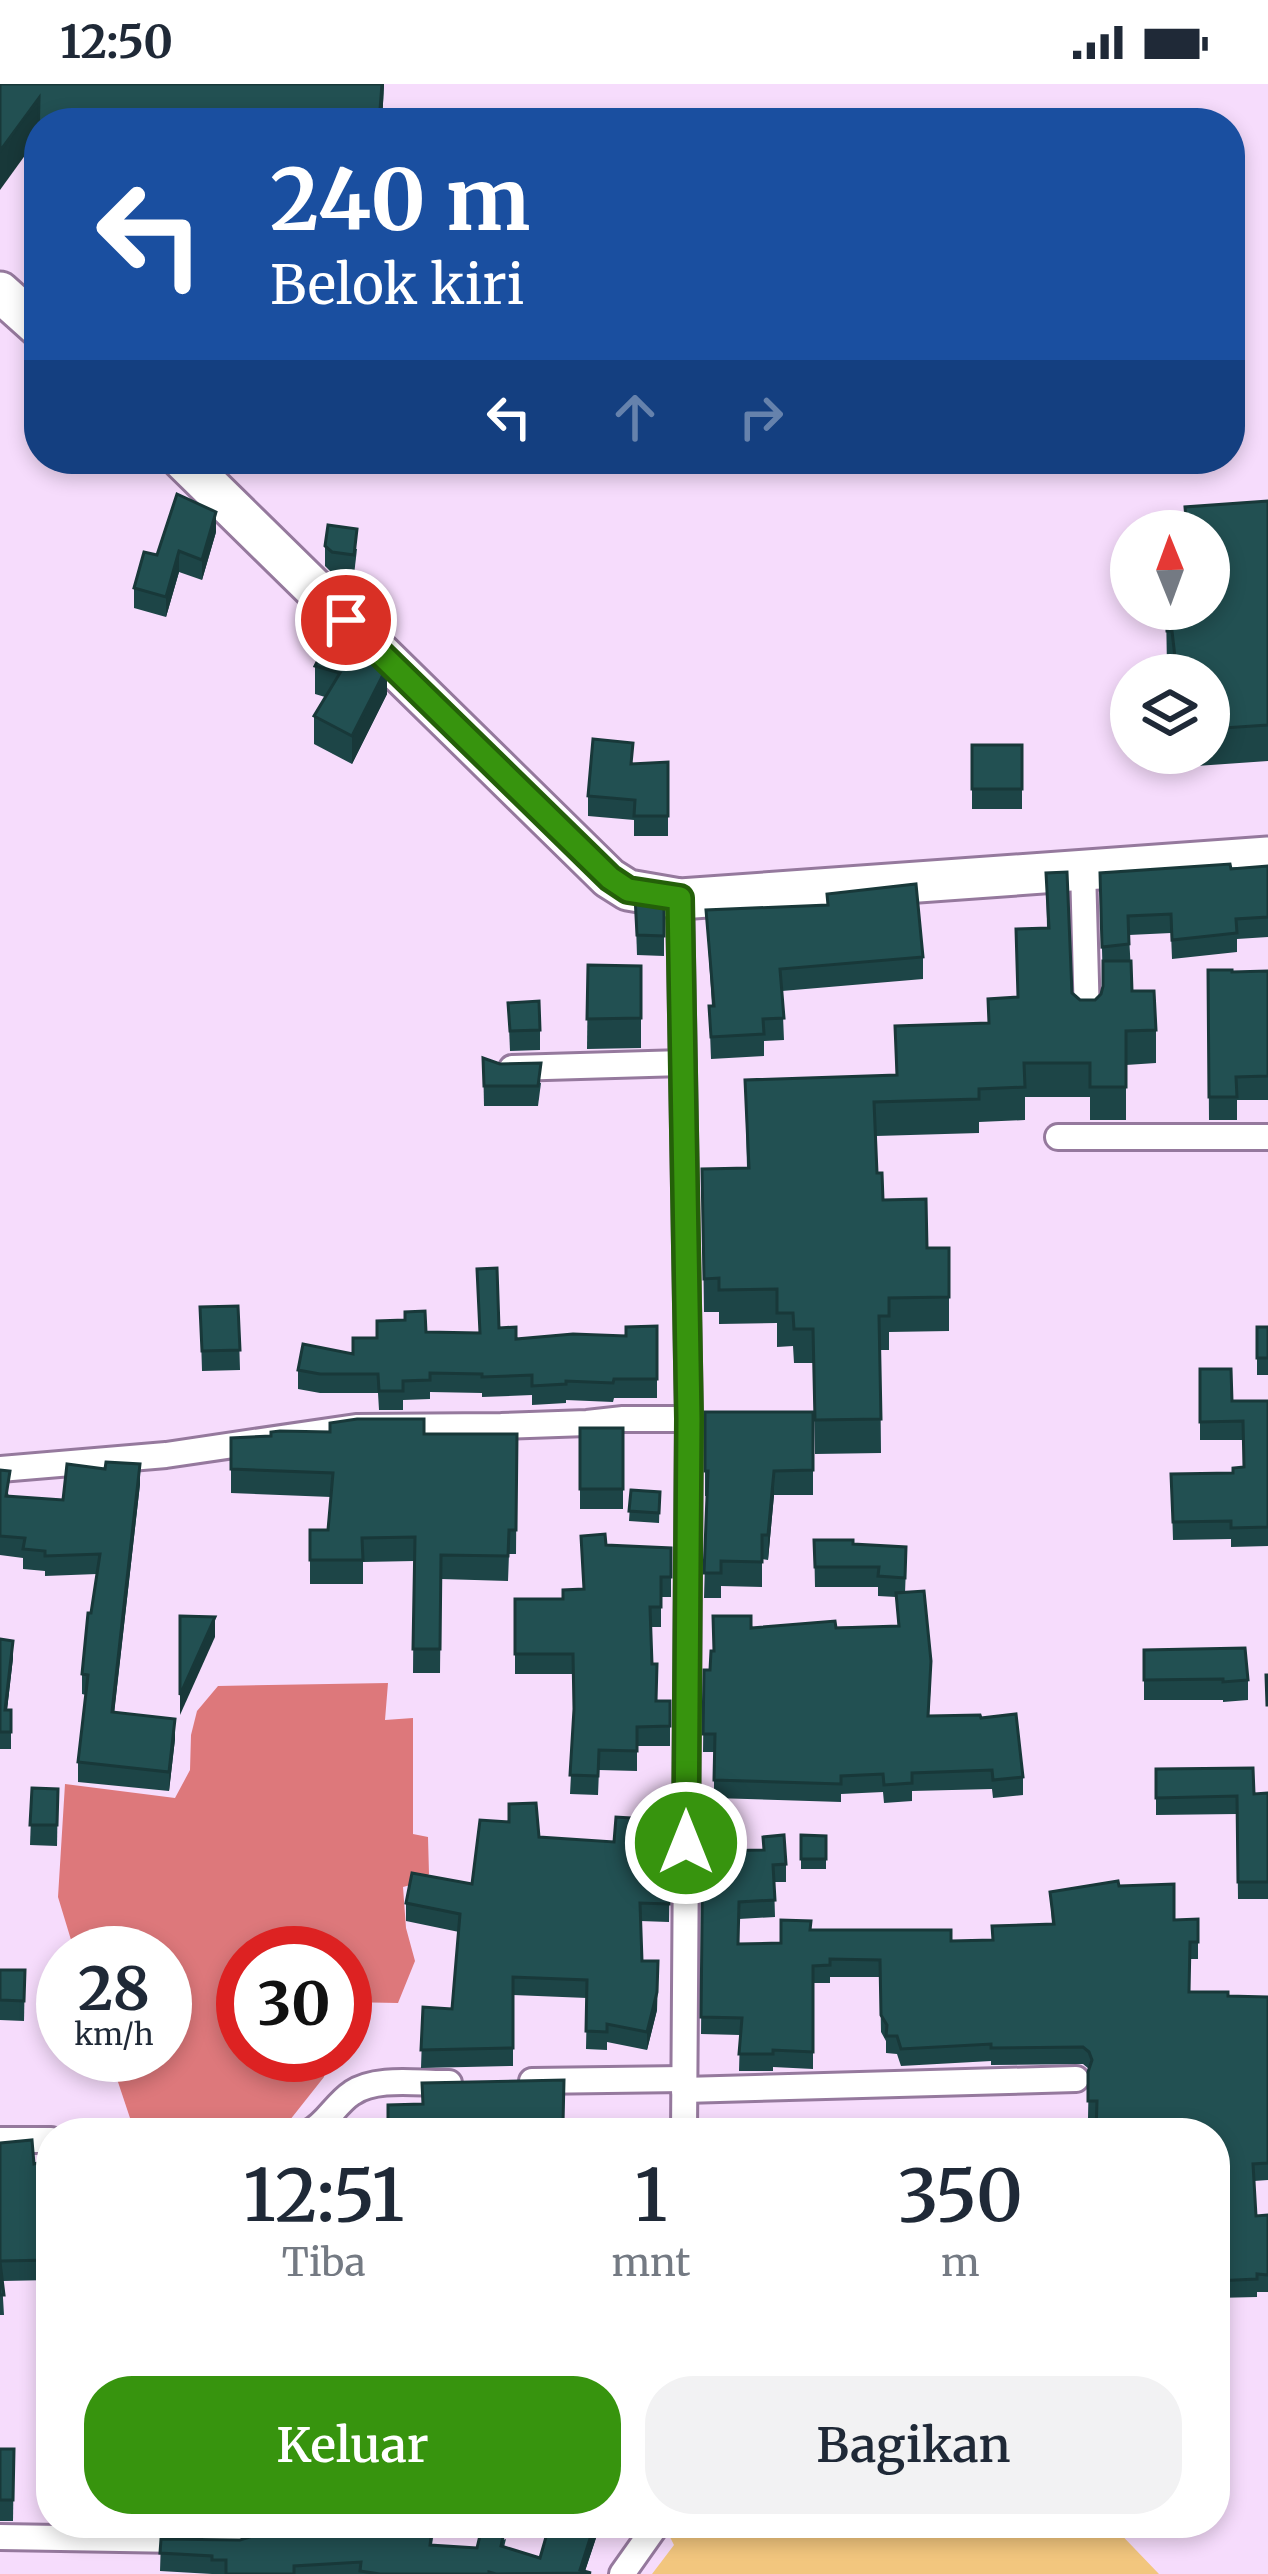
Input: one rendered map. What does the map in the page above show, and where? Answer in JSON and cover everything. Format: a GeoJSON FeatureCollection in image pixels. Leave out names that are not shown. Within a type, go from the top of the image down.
{"type":"FeatureCollection","features":[{"type":"Feature","properties":{"kind":"main road"},"geometry":{"type":"LineString","coordinates":[[0,292],[24,314]]}},
{"type":"Feature","properties":{"kind":"main road"},"geometry":{"type":"LineString","coordinates":[[197,474],[610,878],[628,890],[680,898],[1268,857]]}},
{"type":"Feature","properties":{"kind":"street"},"geometry":{"type":"LineString","coordinates":[[1083,868],[1087,1019]]}},
{"type":"Feature","properties":{"kind":"street"},"geometry":{"type":"LineString","coordinates":[[680,898],[689,1419],[685,2118]]}},
{"type":"Feature","properties":{"kind":"street"},"geometry":{"type":"LineString","coordinates":[[500,1068],[683,1063]]}},
{"type":"Feature","properties":{"kind":"street"},"geometry":{"type":"LineString","coordinates":[[1058,1137],[1268,1137]]}},
{"type":"Feature","properties":{"kind":"street"},"geometry":{"type":"LineString","coordinates":[[0,1469],[166,1455],[356,1427],[689,1419]]}},
{"type":"Feature","properties":{"kind":"street"},"geometry":{"type":"LineString","coordinates":[[326,2118],[354,2091],[370,2084],[1076,2079]]}},
{"type":"Feature","properties":{"kind":"street"},"geometry":{"type":"LineString","coordinates":[[0,2140],[36,2140]]}},
{"type":"Feature","properties":{"kind":"street"},"geometry":{"type":"LineString","coordinates":[[0,2536],[36,2537]]}},
{"type":"Feature","properties":{"kind":"street"},"geometry":{"type":"LineString","coordinates":[[120,2538],[244,2538]]}},
{"type":"Feature","properties":{"kind":"street"},"geometry":{"type":"LineString","coordinates":[[622,2574],[647,2538]]}},
{"type":"Feature","properties":{"kind":"shaded area"},"geometry":{"type":"Polygon","coordinates":[[[388,1683],[385,1720],[413,1718],[413,1834],[428,1837],[429,1874],[422,1882],[403,1887],[406,1928],[415,1961],[398,2003],[372,2003],[372,1926],[216,1926],[216,2082],[320,2082],[292,2118],[130,2118],[118,2082],[192,2082],[192,1926],[67,1926],[58,1897],[65,1784],[175,1798],[190,1770],[197,1711],[218,1686],[388,1683]]]}},
{"type":"Feature","properties":{"kind":"shaded area"},"geometry":{"type":"Polygon","coordinates":[[[670,2538],[1124,2538],[1159,2574],[652,2574],[674,2545],[670,2538]]]}},
{"type":"Feature","properties":{"kind":"building"},"geometry":{"type":"Polygon","coordinates":[[[0,84],[382,84],[380,108],[39,108],[39,98],[32,108],[24,108],[24,118],[0,151],[0,84]]]}},
{"type":"Feature","properties":{"kind":"building"},"geometry":{"type":"Polygon","coordinates":[[[177,494],[216,512],[202,560],[179,551],[166,597],[134,588],[144,552],[157,555],[177,494]]]}},
{"type":"Feature","properties":{"kind":"building"},"geometry":{"type":"Polygon","coordinates":[[[1268,501],[1268,725],[1230,728],[1230,654],[1175,654],[1172,631],[1167,630],[1230,630],[1230,510],[1185,507],[1268,501]]]}},
{"type":"Feature","properties":{"kind":"building"},"geometry":{"type":"Polygon","coordinates":[[[328,525],[357,529],[354,555],[332,552],[325,546],[328,525]]]}},
{"type":"Feature","properties":{"kind":"building"},"geometry":{"type":"Polygon","coordinates":[[[328,640],[351,653],[358,641],[387,667],[352,736],[314,716],[340,673],[315,666],[328,640]]]}},
{"type":"Feature","properties":{"kind":"building"},"geometry":{"type":"Polygon","coordinates":[[[593,739],[633,743],[631,764],[668,762],[668,816],[634,816],[635,800],[588,796],[593,739]]]}},
{"type":"Feature","properties":{"kind":"building"},"geometry":{"type":"Polygon","coordinates":[[[972,745],[1022,745],[1022,789],[972,789],[972,745]]]}},
{"type":"Feature","properties":{"kind":"building"},"geometry":{"type":"Polygon","coordinates":[[[1230,864],[1231,869],[1268,866],[1268,917],[1236,919],[1237,933],[1172,940],[1171,914],[1128,916],[1129,944],[1102,947],[1100,873],[1230,864]]]}},
{"type":"Feature","properties":{"kind":"building"},"geometry":{"type":"Polygon","coordinates":[[[1067,872],[1072,993],[1080,1000],[1095,1000],[1103,986],[1103,961],[1131,961],[1132,991],[1154,991],[1156,1030],[1126,1031],[1126,1087],[1090,1087],[1090,1063],[1024,1063],[1025,1087],[979,1089],[979,1099],[874,1102],[883,1200],[926,1199],[927,1248],[949,1248],[949,1297],[889,1298],[889,1316],[879,1316],[881,1419],[815,1420],[813,1329],[794,1329],[793,1313],[777,1313],[777,1289],[719,1290],[719,1278],[704,1279],[702,1169],[749,1168],[745,1080],[897,1075],[895,1026],[989,1023],[988,999],[1018,997],[1016,929],[1049,928],[1046,873],[1067,872]]]}},
{"type":"Feature","properties":{"kind":"building"},"geometry":{"type":"Polygon","coordinates":[[[916,884],[923,957],[780,969],[784,1018],[763,1019],[764,1034],[711,1037],[709,1006],[714,1006],[706,910],[828,905],[827,894],[916,884]]]}},
{"type":"Feature","properties":{"kind":"building"},"geometry":{"type":"Polygon","coordinates":[[[635,896],[664,901],[664,936],[637,935],[635,896]]]}},
{"type":"Feature","properties":{"kind":"building"},"geometry":{"type":"Polygon","coordinates":[[[588,965],[641,966],[641,1018],[587,1019],[588,965]]]}},
{"type":"Feature","properties":{"kind":"building"},"geometry":{"type":"Polygon","coordinates":[[[1208,970],[1268,971],[1268,1076],[1236,1077],[1237,1097],[1209,1097],[1208,970]]]}},
{"type":"Feature","properties":{"kind":"building"},"geometry":{"type":"Polygon","coordinates":[[[539,1001],[540,1030],[510,1031],[508,1003],[539,1001]]]}},
{"type":"Feature","properties":{"kind":"building"},"geometry":{"type":"Polygon","coordinates":[[[483,1058],[500,1064],[541,1063],[538,1086],[484,1086],[483,1058]]]}},
{"type":"Feature","properties":{"kind":"building"},"geometry":{"type":"Polygon","coordinates":[[[497,1268],[499,1328],[516,1327],[516,1339],[626,1336],[626,1327],[657,1326],[657,1379],[532,1386],[532,1375],[430,1373],[430,1380],[403,1381],[403,1391],[379,1391],[378,1374],[298,1370],[303,1344],[353,1354],[353,1338],[377,1338],[377,1321],[405,1320],[405,1312],[425,1311],[426,1332],[480,1333],[477,1269],[497,1268]]]}},
{"type":"Feature","properties":{"kind":"building"},"geometry":{"type":"Polygon","coordinates":[[[238,1306],[240,1350],[202,1351],[200,1307],[238,1306]]]}},
{"type":"Feature","properties":{"kind":"building"},"geometry":{"type":"Polygon","coordinates":[[[1257,1327],[1268,1327],[1268,1358],[1257,1358],[1257,1327]]]}},
{"type":"Feature","properties":{"kind":"building"},"geometry":{"type":"Polygon","coordinates":[[[1200,1369],[1231,1369],[1232,1401],[1268,1401],[1268,1527],[1231,1528],[1231,1521],[1173,1522],[1171,1474],[1233,1473],[1233,1468],[1244,1467],[1243,1421],[1200,1422],[1200,1369]]]}},
{"type":"Feature","properties":{"kind":"building"},"geometry":{"type":"Polygon","coordinates":[[[705,1412],[813,1412],[813,1470],[774,1471],[762,1562],[721,1561],[721,1573],[704,1573],[705,1412]]]}},
{"type":"Feature","properties":{"kind":"building"},"geometry":{"type":"Polygon","coordinates":[[[424,1419],[424,1434],[517,1434],[516,1530],[509,1530],[508,1556],[441,1555],[440,1649],[413,1649],[415,1537],[362,1538],[363,1560],[310,1560],[310,1530],[328,1530],[333,1473],[231,1469],[231,1438],[271,1436],[280,1431],[330,1432],[330,1423],[424,1419]]]}},
{"type":"Feature","properties":{"kind":"building"},"geometry":{"type":"Polygon","coordinates":[[[580,1428],[623,1428],[623,1489],[580,1489],[580,1428]]]}},
{"type":"Feature","properties":{"kind":"building"},"geometry":{"type":"Polygon","coordinates":[[[106,1462],[140,1464],[112,1712],[175,1719],[169,1772],[78,1762],[88,1675],[82,1674],[88,1613],[100,1554],[45,1556],[45,1551],[23,1549],[25,1538],[0,1536],[0,1470],[10,1471],[6,1496],[63,1500],[67,1464],[105,1469],[106,1462]]]}},
{"type":"Feature","properties":{"kind":"building"},"geometry":{"type":"Polygon","coordinates":[[[631,1490],[660,1492],[659,1513],[629,1511],[631,1490]]]}},
{"type":"Feature","properties":{"kind":"building"},"geometry":{"type":"Polygon","coordinates":[[[605,1534],[606,1545],[671,1548],[671,1577],[661,1577],[661,1607],[650,1607],[656,1701],[670,1701],[670,1726],[637,1727],[637,1751],[599,1750],[598,1776],[570,1775],[573,1654],[515,1654],[515,1599],[563,1599],[563,1590],[584,1589],[581,1536],[605,1534]]]}},
{"type":"Feature","properties":{"kind":"building"},"geometry":{"type":"Polygon","coordinates":[[[814,1540],[906,1547],[905,1578],[878,1576],[879,1567],[815,1567],[814,1540]]]}},
{"type":"Feature","properties":{"kind":"building"},"geometry":{"type":"Polygon","coordinates":[[[924,1591],[931,1661],[928,1716],[1016,1714],[1023,1777],[993,1780],[992,1770],[912,1773],[912,1783],[884,1785],[883,1774],[841,1776],[841,1784],[714,1780],[715,1734],[703,1734],[704,1670],[710,1670],[714,1651],[713,1616],[751,1616],[751,1628],[835,1621],[836,1628],[899,1626],[896,1593],[924,1591]]]}},
{"type":"Feature","properties":{"kind":"building"},"geometry":{"type":"Polygon","coordinates":[[[180,1616],[215,1617],[180,1695],[180,1616]]]}},
{"type":"Feature","properties":{"kind":"building"},"geometry":{"type":"Polygon","coordinates":[[[0,1639],[13,1641],[5,1710],[11,1710],[11,1732],[0,1732],[0,1639]]]}},
{"type":"Feature","properties":{"kind":"building"},"geometry":{"type":"Polygon","coordinates":[[[1245,1648],[1248,1680],[1144,1680],[1144,1650],[1245,1648]]]}},
{"type":"Feature","properties":{"kind":"building"},"geometry":{"type":"Polygon","coordinates":[[[1253,1768],[1254,1794],[1268,1793],[1268,1882],[1238,1882],[1237,1796],[1156,1798],[1156,1769],[1253,1768]]]}},
{"type":"Feature","properties":{"kind":"building"},"geometry":{"type":"Polygon","coordinates":[[[32,1788],[58,1789],[57,1825],[30,1825],[32,1788]]]}},
{"type":"Feature","properties":{"kind":"building"},"geometry":{"type":"Polygon","coordinates":[[[536,1803],[539,1837],[614,1842],[616,1817],[664,1820],[663,1830],[670,1829],[669,1904],[640,1903],[642,1961],[658,1961],[657,1992],[647,2032],[607,2024],[607,2032],[586,2031],[587,1980],[513,1977],[513,2048],[421,2050],[423,2007],[452,2009],[460,1914],[406,1903],[412,1873],[472,1884],[480,1820],[509,1822],[509,1804],[536,1803]]]}},
{"type":"Feature","properties":{"kind":"building"},"geometry":{"type":"Polygon","coordinates":[[[703,1830],[708,1830],[708,1851],[764,1850],[763,1837],[784,1835],[786,1864],[773,1865],[775,1900],[739,1902],[738,1944],[781,1943],[781,1920],[811,1921],[810,1930],[951,1930],[951,1941],[993,1940],[992,1926],[1054,1924],[1050,1892],[1118,1881],[1119,1886],[1174,1884],[1174,1920],[1198,1919],[1198,1942],[1190,1942],[1189,1992],[1268,1997],[1268,2163],[1253,2164],[1256,2216],[1268,2215],[1268,2275],[1230,2280],[1230,2118],[1096,2118],[1097,2101],[1088,2101],[1092,2060],[1083,2047],[991,2048],[991,2044],[901,2049],[897,2036],[886,2036],[881,2015],[880,1960],[830,1959],[830,1965],[813,1966],[813,2052],[739,2054],[742,2018],[701,2017],[703,1830]]]}},
{"type":"Feature","properties":{"kind":"building"},"geometry":{"type":"Polygon","coordinates":[[[801,1835],[826,1836],[826,1859],[801,1859],[801,1835]]]}},
{"type":"Feature","properties":{"kind":"building"},"geometry":{"type":"Polygon","coordinates":[[[0,1970],[25,1970],[24,2001],[0,2000],[0,1970]]]}},
{"type":"Feature","properties":{"kind":"building"},"geometry":{"type":"Polygon","coordinates":[[[564,2080],[563,2118],[388,2118],[388,2105],[423,2104],[422,2083],[564,2080]]]}},
{"type":"Feature","properties":{"kind":"building"},"geometry":{"type":"Polygon","coordinates":[[[32,2140],[36,2260],[0,2261],[0,2143],[32,2140]]]}},
{"type":"Feature","properties":{"kind":"building"},"geometry":{"type":"Polygon","coordinates":[[[0,2449],[14,2449],[13,2500],[0,2500],[0,2449]]]}},
{"type":"Feature","properties":{"kind":"building"},"geometry":{"type":"Polygon","coordinates":[[[431,2538],[430,2545],[477,2548],[479,2538],[503,2538],[501,2546],[540,2558],[546,2538],[590,2538],[580,2570],[591,2573],[380,2574],[360,2571],[361,2562],[294,2566],[294,2574],[226,2574],[226,2560],[160,2553],[161,2539],[431,2538]]]}},
{"type":"Feature","properties":{"kind":"route"},"geometry":{"type":"LineString","coordinates":[[346,620],[610,878],[628,890],[680,898],[689,1419],[686,1843]]}}]}
